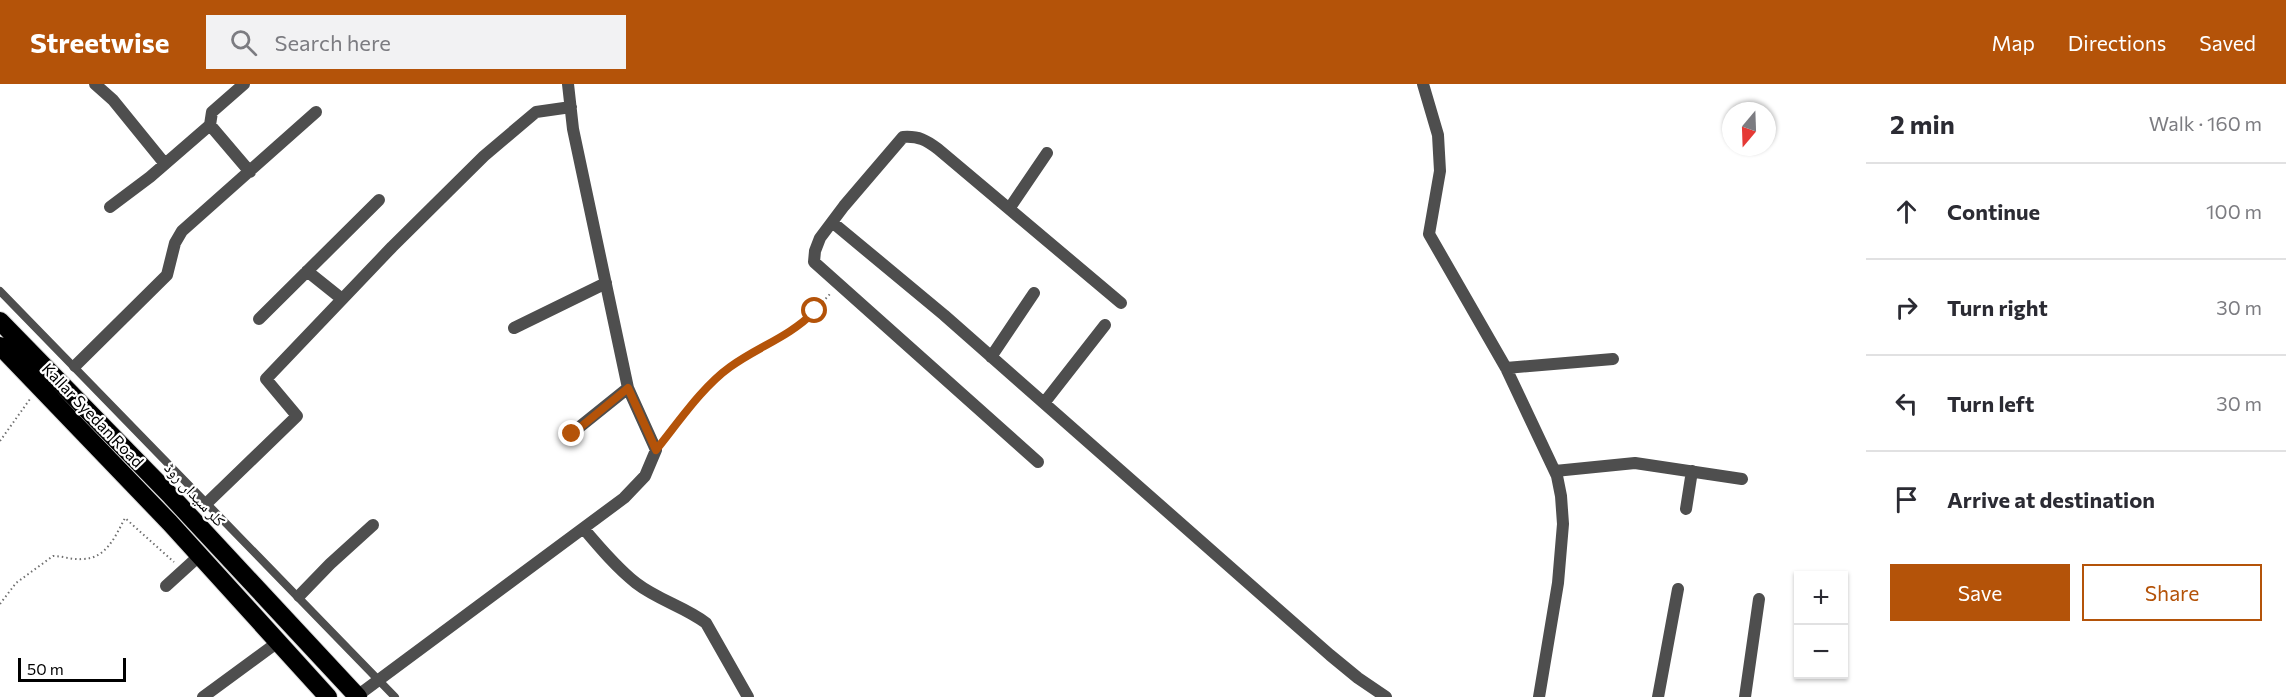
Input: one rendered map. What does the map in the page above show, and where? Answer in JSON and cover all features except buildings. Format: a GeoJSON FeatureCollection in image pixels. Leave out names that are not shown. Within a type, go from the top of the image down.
{"type":"FeatureCollection","features":[{"type":"Feature","properties":{"kind":"highway","name":"کلر سیداں روڈ"},"geometry":{"type":"LineString","coordinates":[[0,321],[171,496],[357,696]]}},
{"type":"Feature","properties":{"kind":"highway","name":"Kallar Syedan Road"},"geometry":{"type":"LineString","coordinates":[[0,346],[199,556],[328,697]]}},
{"type":"Feature","properties":{"kind":"street"},"geometry":{"type":"LineString","coordinates":[[95,84],[113,100],[165,164]]}},
{"type":"Feature","properties":{"kind":"street"},"geometry":{"type":"LineString","coordinates":[[110,207],[210,125],[212,112],[244,84]]}},
{"type":"Feature","properties":{"kind":"street"},"geometry":{"type":"LineString","coordinates":[[357,696],[584,530],[624,498],[645,476],[656,450],[628,388],[573,129],[568,84]]}},
{"type":"Feature","properties":{"kind":"street"},"geometry":{"type":"LineString","coordinates":[[1423,84],[1438,135],[1440,171],[1429,234],[1506,368],[1555,471],[1561,496],[1563,524],[1558,583],[1539,697]]}},
{"type":"Feature","properties":{"kind":"street"},"geometry":{"type":"LineString","coordinates":[[208,502],[297,416],[266,379],[483,156],[536,111],[570,107]]}},
{"type":"Feature","properties":{"kind":"street"},"geometry":{"type":"LineString","coordinates":[[75,366],[167,275],[175,243],[182,231],[316,112]]}},
{"type":"Feature","properties":{"kind":"street"},"geometry":{"type":"LineString","coordinates":[[210,125],[250,172]]}},
{"type":"Feature","properties":{"kind":"street"},"geometry":{"type":"LineString","coordinates":[[1038,462],[814,262],[820,238],[903,137],[915,136],[925,140],[1121,303]]}},
{"type":"Feature","properties":{"kind":"street"},"geometry":{"type":"LineString","coordinates":[[1009,209],[1047,153]]}},
{"type":"Feature","properties":{"kind":"street"},"geometry":{"type":"LineString","coordinates":[[259,319],[379,201]]}},
{"type":"Feature","properties":{"kind":"street"},"geometry":{"type":"LineString","coordinates":[[832,222],[1044,403],[1330,655],[1386,697]]}},
{"type":"Feature","properties":{"kind":"street"},"geometry":{"type":"LineString","coordinates":[[307,271],[342,299]]}},
{"type":"Feature","properties":{"kind":"street"},"geometry":{"type":"LineString","coordinates":[[514,328],[606,283]]}},
{"type":"Feature","properties":{"kind":"street"},"geometry":{"type":"LineString","coordinates":[[991,357],[1034,293]]}},
{"type":"Feature","properties":{"kind":"street"},"geometry":{"type":"LineString","coordinates":[[1044,403],[1105,325]]}},
{"type":"Feature","properties":{"kind":"street"},"geometry":{"type":"LineString","coordinates":[[1506,368],[1613,359]]}},
{"type":"Feature","properties":{"kind":"street"},"geometry":{"type":"LineString","coordinates":[[572,434],[628,388]]}},
{"type":"Feature","properties":{"kind":"street"},"geometry":{"type":"LineString","coordinates":[[1555,471],[1635,463],[1742,479]]}},
{"type":"Feature","properties":{"kind":"street"},"geometry":{"type":"LineString","coordinates":[[1686,509],[1692,471]]}},
{"type":"Feature","properties":{"kind":"street"},"geometry":{"type":"LineString","coordinates":[[299,596],[373,525]]}},
{"type":"Feature","properties":{"kind":"street"},"geometry":{"type":"LineString","coordinates":[[584,530],[637,584],[706,623],[748,697]]}},
{"type":"Feature","properties":{"kind":"street"},"geometry":{"type":"LineString","coordinates":[[166,586],[199,556]]}},
{"type":"Feature","properties":{"kind":"street"},"geometry":{"type":"LineString","coordinates":[[1658,697],[1678,589]]}},
{"type":"Feature","properties":{"kind":"street"},"geometry":{"type":"LineString","coordinates":[[1744,697],[1759,599]]}},
{"type":"Feature","properties":{"kind":"street"},"geometry":{"type":"LineString","coordinates":[[203,697],[278,642]]}},
{"type":"Feature","properties":{"kind":"lane"},"geometry":{"type":"LineString","coordinates":[[0,291],[208,502],[395,697]]}},
{"type":"Feature","properties":{"kind":"path"},"geometry":{"type":"LineString","coordinates":[[656,450],[709,386],[729,367],[786,336],[803,323],[838,285]]}},
{"type":"Feature","properties":{"kind":"path"},"geometry":{"type":"LineString","coordinates":[[0,441],[39,387]]}},
{"type":"Feature","properties":{"kind":"path"},"geometry":{"type":"LineString","coordinates":[[0,604],[16,583],[53,556],[81,560],[98,556],[112,544],[125,518],[183,570]]}},
{"type":"Feature","properties":{"kind":"route"},"geometry":{"type":"LineString","coordinates":[[572,434],[628,388],[656,450],[709,386],[729,367],[786,336],[815,311]]}}]}
